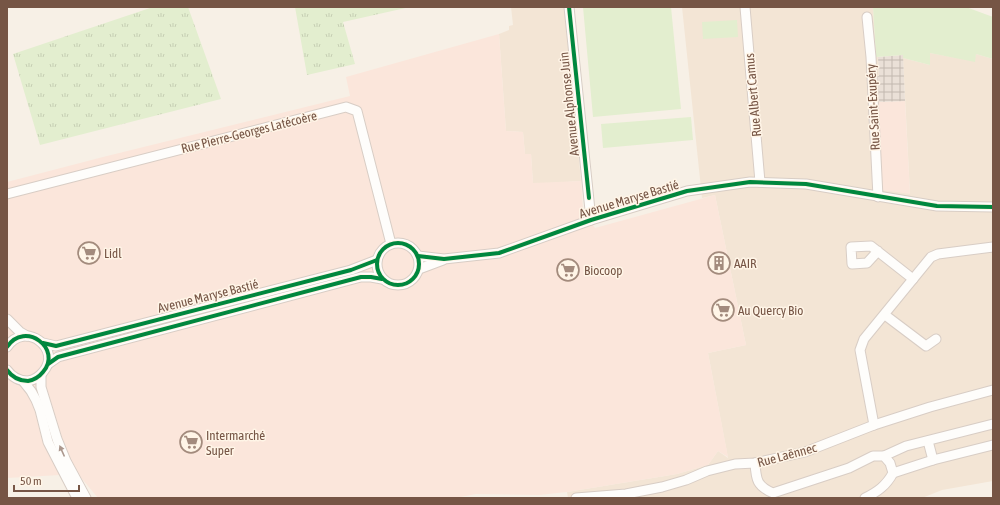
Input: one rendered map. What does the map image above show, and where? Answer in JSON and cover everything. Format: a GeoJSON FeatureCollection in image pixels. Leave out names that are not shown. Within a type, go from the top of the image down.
{"type":"FeatureCollection","features":[{"type":"Feature","properties":{"kind":"street","name":"Avenue Alphonse Juin"},"geometry":{"type":"LineString","coordinates":[[569,7],[591,220]]}},
{"type":"Feature","properties":{"kind":"street","name":"Rue Albert Camus"},"geometry":{"type":"LineString","coordinates":[[745,7],[760,182]]}},
{"type":"Feature","properties":{"kind":"street","name":"Rue Saint-Exupéry"},"geometry":{"type":"LineString","coordinates":[[867,17],[871,57],[878,197]]}},
{"type":"Feature","properties":{"kind":"street","name":"Rue Pierre-Georges Latécoère"},"geometry":{"type":"LineString","coordinates":[[7,194],[346,107],[357,111],[391,244]]}},
{"type":"Feature","properties":{"kind":"street","name":"Avenue Maryse Bastié"},"geometry":{"type":"LineString","coordinates":[[418,256],[444,259],[499,253],[591,220],[687,191],[760,182],[806,184],[937,206],[993,207]]}},
{"type":"Feature","properties":{"kind":"street","name":"Avenue Maryse Bastié"},"geometry":{"type":"LineString","coordinates":[[43,344],[56,346],[351,270],[377,260],[382,250],[391,244]]}},
{"type":"Feature","properties":{"kind":"street"},"geometry":{"type":"LineString","coordinates":[[391,244],[406,244],[415,251],[418,256],[419,269]]}},
{"type":"Feature","properties":{"kind":"street"},"geometry":{"type":"LineString","coordinates":[[874,425],[860,350],[864,339],[931,257],[938,254],[993,247]]}},
{"type":"Feature","properties":{"kind":"street"},"geometry":{"type":"LineString","coordinates":[[878,251],[913,279]]}},
{"type":"Feature","properties":{"kind":"street","name":"Avenue Maryse Bastié"},"geometry":{"type":"LineString","coordinates":[[48,364],[58,357],[361,277],[382,279],[395,286],[406,285],[416,277],[419,269],[444,259]]}},
{"type":"Feature","properties":{"kind":"street"},"geometry":{"type":"LineString","coordinates":[[377,260],[378,270],[382,279]]}},
{"type":"Feature","properties":{"kind":"street"},"geometry":{"type":"LineString","coordinates":[[885,315],[926,346],[936,339]]}},
{"type":"Feature","properties":{"kind":"street"},"geometry":{"type":"LineString","coordinates":[[7,319],[20,332],[38,339],[47,350],[49,356],[48,364],[41,375],[36,379],[23,381],[18,380],[8,372]]}},
{"type":"Feature","properties":{"kind":"street"},"geometry":{"type":"LineString","coordinates":[[8,342],[27,336]]}},
{"type":"Feature","properties":{"kind":"street"},"geometry":{"type":"LineString","coordinates":[[41,375],[41,387],[57,439],[66,461],[86,498]]}},
{"type":"Feature","properties":{"kind":"street"},"geometry":{"type":"LineString","coordinates":[[23,381],[32,391],[40,410],[48,442],[77,498]]}},
{"type":"Feature","properties":{"kind":"street","name":"Rue Laënnec"},"geometry":{"type":"LineString","coordinates":[[576,498],[626,494],[686,480],[707,471],[736,464],[755,463],[805,452],[874,425],[930,407],[993,390]]}},
{"type":"Feature","properties":{"kind":"street"},"geometry":{"type":"LineString","coordinates":[[755,463],[757,482],[764,489],[773,493],[849,468],[873,456],[884,456],[906,446],[993,424]]}},
{"type":"Feature","properties":{"kind":"street"},"geometry":{"type":"LineString","coordinates":[[928,441],[933,460]]}},
{"type":"Feature","properties":{"kind":"street"},"geometry":{"type":"LineString","coordinates":[[864,498],[874,493],[888,482],[893,473],[933,460],[993,445]]}},
{"type":"Feature","properties":{"kind":"street"},"geometry":{"type":"LineString","coordinates":[[884,456],[890,463],[893,473]]}},
{"type":"Feature","properties":{"kind":"shaded area"},"geometry":{"type":"Polygon","coordinates":[[[511,7],[564,7],[581,181],[533,184],[531,154],[525,154],[523,132],[506,131],[499,34],[509,30],[509,26],[513,25],[511,7]]]}},
{"type":"Feature","properties":{"kind":"shaded area"},"geometry":{"type":"Polygon","coordinates":[[[682,7],[873,7],[876,57],[878,57],[879,76],[877,77],[883,190],[910,193],[903,58],[930,65],[930,53],[974,61],[976,54],[993,59],[993,481],[942,490],[922,498],[568,498],[567,492],[677,474],[708,465],[718,451],[728,458],[708,353],[746,345],[715,195],[702,198],[682,7]]]}},
{"type":"Feature","properties":{"kind":"shaded area"},"geometry":{"type":"Polygon","coordinates":[[[499,34],[506,131],[523,132],[525,154],[531,154],[533,183],[581,181],[583,209],[595,228],[715,195],[746,345],[708,353],[728,457],[718,451],[708,465],[677,474],[567,492],[539,495],[476,494],[455,498],[98,498],[78,474],[7,478],[7,182],[350,96],[346,77],[499,34]]]}},
{"type":"Feature","properties":{"kind":"shaded area"},"geometry":{"type":"Polygon","coordinates":[[[903,55],[905,101],[878,102],[878,57],[903,55]]]}},
{"type":"Feature","properties":{"kind":"shaded area"},"geometry":{"type":"Polygon","coordinates":[[[905,101],[910,194],[882,190],[878,102],[905,101]]]}},
{"type":"Feature","properties":{"kind":"green space"},"geometry":{"type":"Polygon","coordinates":[[[153,7],[188,7],[221,99],[40,145],[13,54],[153,7]]]}},
{"type":"Feature","properties":{"kind":"green space"},"geometry":{"type":"Polygon","coordinates":[[[295,7],[410,7],[343,22],[355,64],[307,75],[295,7]]]}},
{"type":"Feature","properties":{"kind":"green space"},"geometry":{"type":"Polygon","coordinates":[[[583,7],[671,7],[681,109],[593,117],[583,7]]]}},
{"type":"Feature","properties":{"kind":"green space"},"geometry":{"type":"Polygon","coordinates":[[[873,7],[966,7],[993,17],[993,59],[976,54],[975,62],[930,53],[930,65],[903,58],[903,55],[876,57],[873,7]]]}},
{"type":"Feature","properties":{"kind":"green space"},"geometry":{"type":"Polygon","coordinates":[[[737,20],[738,37],[703,39],[702,22],[737,20]]]}},
{"type":"Feature","properties":{"kind":"green space"},"geometry":{"type":"Polygon","coordinates":[[[691,117],[693,140],[603,148],[601,124],[691,117]]]}},
{"type":"Feature","properties":{"kind":"cycle path"},"geometry":{"type":"LineString","coordinates":[[569,7],[589,198]]}},
{"type":"Feature","properties":{"kind":"cycle path"},"geometry":{"type":"LineString","coordinates":[[418,256],[444,259],[499,253],[591,220],[687,191],[750,182],[806,184],[937,206],[993,207]]}},
{"type":"Feature","properties":{"kind":"cycle path"},"geometry":{"type":"LineString","coordinates":[[394,243],[402,243],[410,246],[416,252],[419,264],[416,276],[410,282],[402,285],[394,285],[386,282],[380,276],[377,268],[377,260],[380,252],[386,246],[394,243]]}},
{"type":"Feature","properties":{"kind":"cycle path"},"geometry":{"type":"LineString","coordinates":[[43,343],[56,346],[351,270],[377,260]]}},
{"type":"Feature","properties":{"kind":"cycle path"},"geometry":{"type":"LineString","coordinates":[[48,364],[58,357],[361,277],[382,279]]}},
{"type":"Feature","properties":{"kind":"cycle path"},"geometry":{"type":"LineString","coordinates":[[7,347],[15,339],[23,336],[32,337],[45,347],[48,355],[48,363],[43,372],[32,380],[25,381],[13,377],[7,370]]}},
{"type":"Feature","properties":{"kind":"place","name":"Lidl"},"geometry":{"type":"Point","coordinates":[89,253]}},
{"type":"Feature","properties":{"kind":"place","name":"AAIR"},"geometry":{"type":"Point","coordinates":[719,263]}},
{"type":"Feature","properties":{"kind":"place","name":"Biocoop"},"geometry":{"type":"Point","coordinates":[568,270]}},
{"type":"Feature","properties":{"kind":"place","name":"Au Quercy Bio"},"geometry":{"type":"Point","coordinates":[723,310]}},
{"type":"Feature","properties":{"kind":"place","name":"Intermarché Super"},"geometry":{"type":"Point","coordinates":[191,442]}}]}
